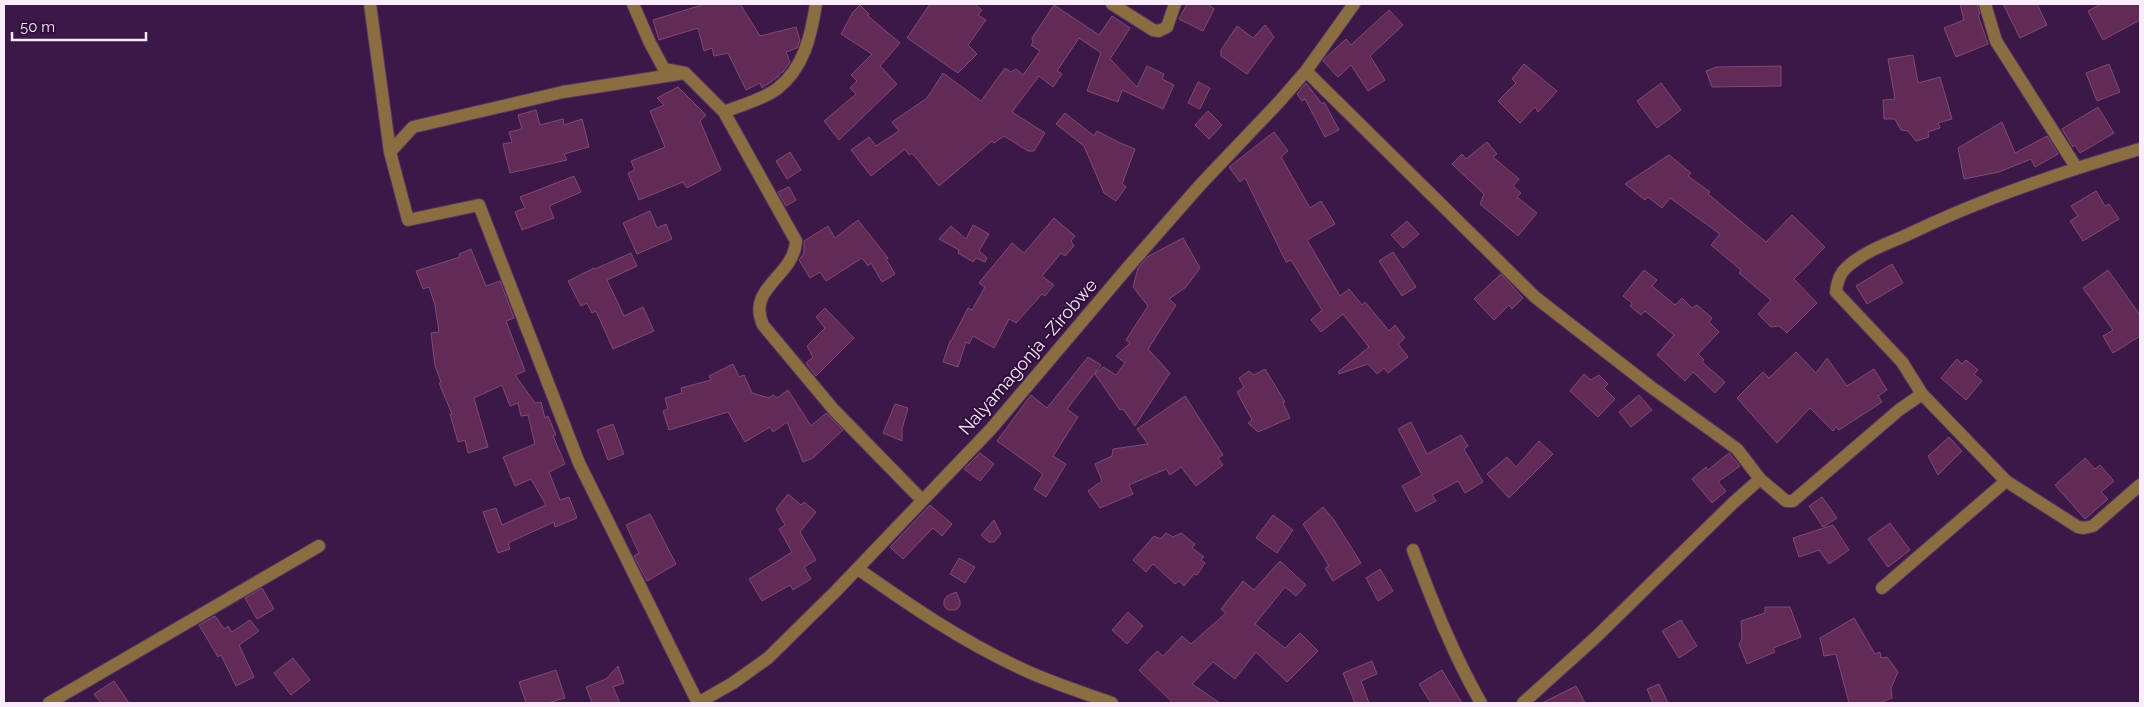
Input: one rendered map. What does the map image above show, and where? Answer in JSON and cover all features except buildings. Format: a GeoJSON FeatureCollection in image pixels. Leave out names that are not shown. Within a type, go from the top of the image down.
{"type":"FeatureCollection","features":[{"type":"Feature","properties":{"kind":"street"},"geometry":{"type":"LineString","coordinates":[[370,4],[390,152],[408,220],[480,205],[579,463],[698,703]]}},
{"type":"Feature","properties":{"kind":"street"},"geometry":{"type":"LineString","coordinates":[[633,4],[664,69],[685,73],[724,112],[796,241],[796,250],[791,261],[760,300],[759,316],[763,325],[834,410],[922,500]]}},
{"type":"Feature","properties":{"kind":"street"},"geometry":{"type":"LineString","coordinates":[[724,112],[777,89],[799,66],[812,34],[816,4]]}},
{"type":"Feature","properties":{"kind":"street"},"geometry":{"type":"LineString","coordinates":[[1112,4],[1153,30],[1159,31],[1167,27],[1176,4]]}},
{"type":"Feature","properties":{"kind":"street"},"geometry":{"type":"LineString","coordinates":[[1985,4],[1996,41],[2076,167]]}},
{"type":"Feature","properties":{"kind":"street","name":"Nalyamagonja -Zirobwe"},"geometry":{"type":"LineString","coordinates":[[698,703],[733,683],[768,658],[858,569],[992,429],[1135,259],[1201,184],[1306,71],[1348,6]]}},
{"type":"Feature","properties":{"kind":"street"},"geometry":{"type":"LineString","coordinates":[[1306,71],[1534,297],[1651,387],[1737,449],[1760,479],[1783,499],[1793,502],[1899,410],[1922,394]]}},
{"type":"Feature","properties":{"kind":"street"},"geometry":{"type":"LineString","coordinates":[[390,152],[413,127],[563,92],[685,73]]}},
{"type":"Feature","properties":{"kind":"street"},"geometry":{"type":"LineString","coordinates":[[2140,149],[2076,167],[1932,223],[1866,254],[1845,269],[1837,282],[1836,292],[1902,362],[1922,394],[2006,481],[2078,527],[2093,526],[2140,485]]}},
{"type":"Feature","properties":{"kind":"street"},"geometry":{"type":"LineString","coordinates":[[1523,703],[1595,638],[1760,479]]}},
{"type":"Feature","properties":{"kind":"street"},"geometry":{"type":"LineString","coordinates":[[1882,588],[2006,481]]}},
{"type":"Feature","properties":{"kind":"street"},"geometry":{"type":"LineString","coordinates":[[49,703],[319,546]]}},
{"type":"Feature","properties":{"kind":"street"},"geometry":{"type":"LineString","coordinates":[[1413,550],[1444,631],[1459,664],[1481,703]]}},
{"type":"Feature","properties":{"kind":"street"},"geometry":{"type":"LineString","coordinates":[[858,569],[936,623],[980,648],[1021,669],[1112,703]]}}]}
